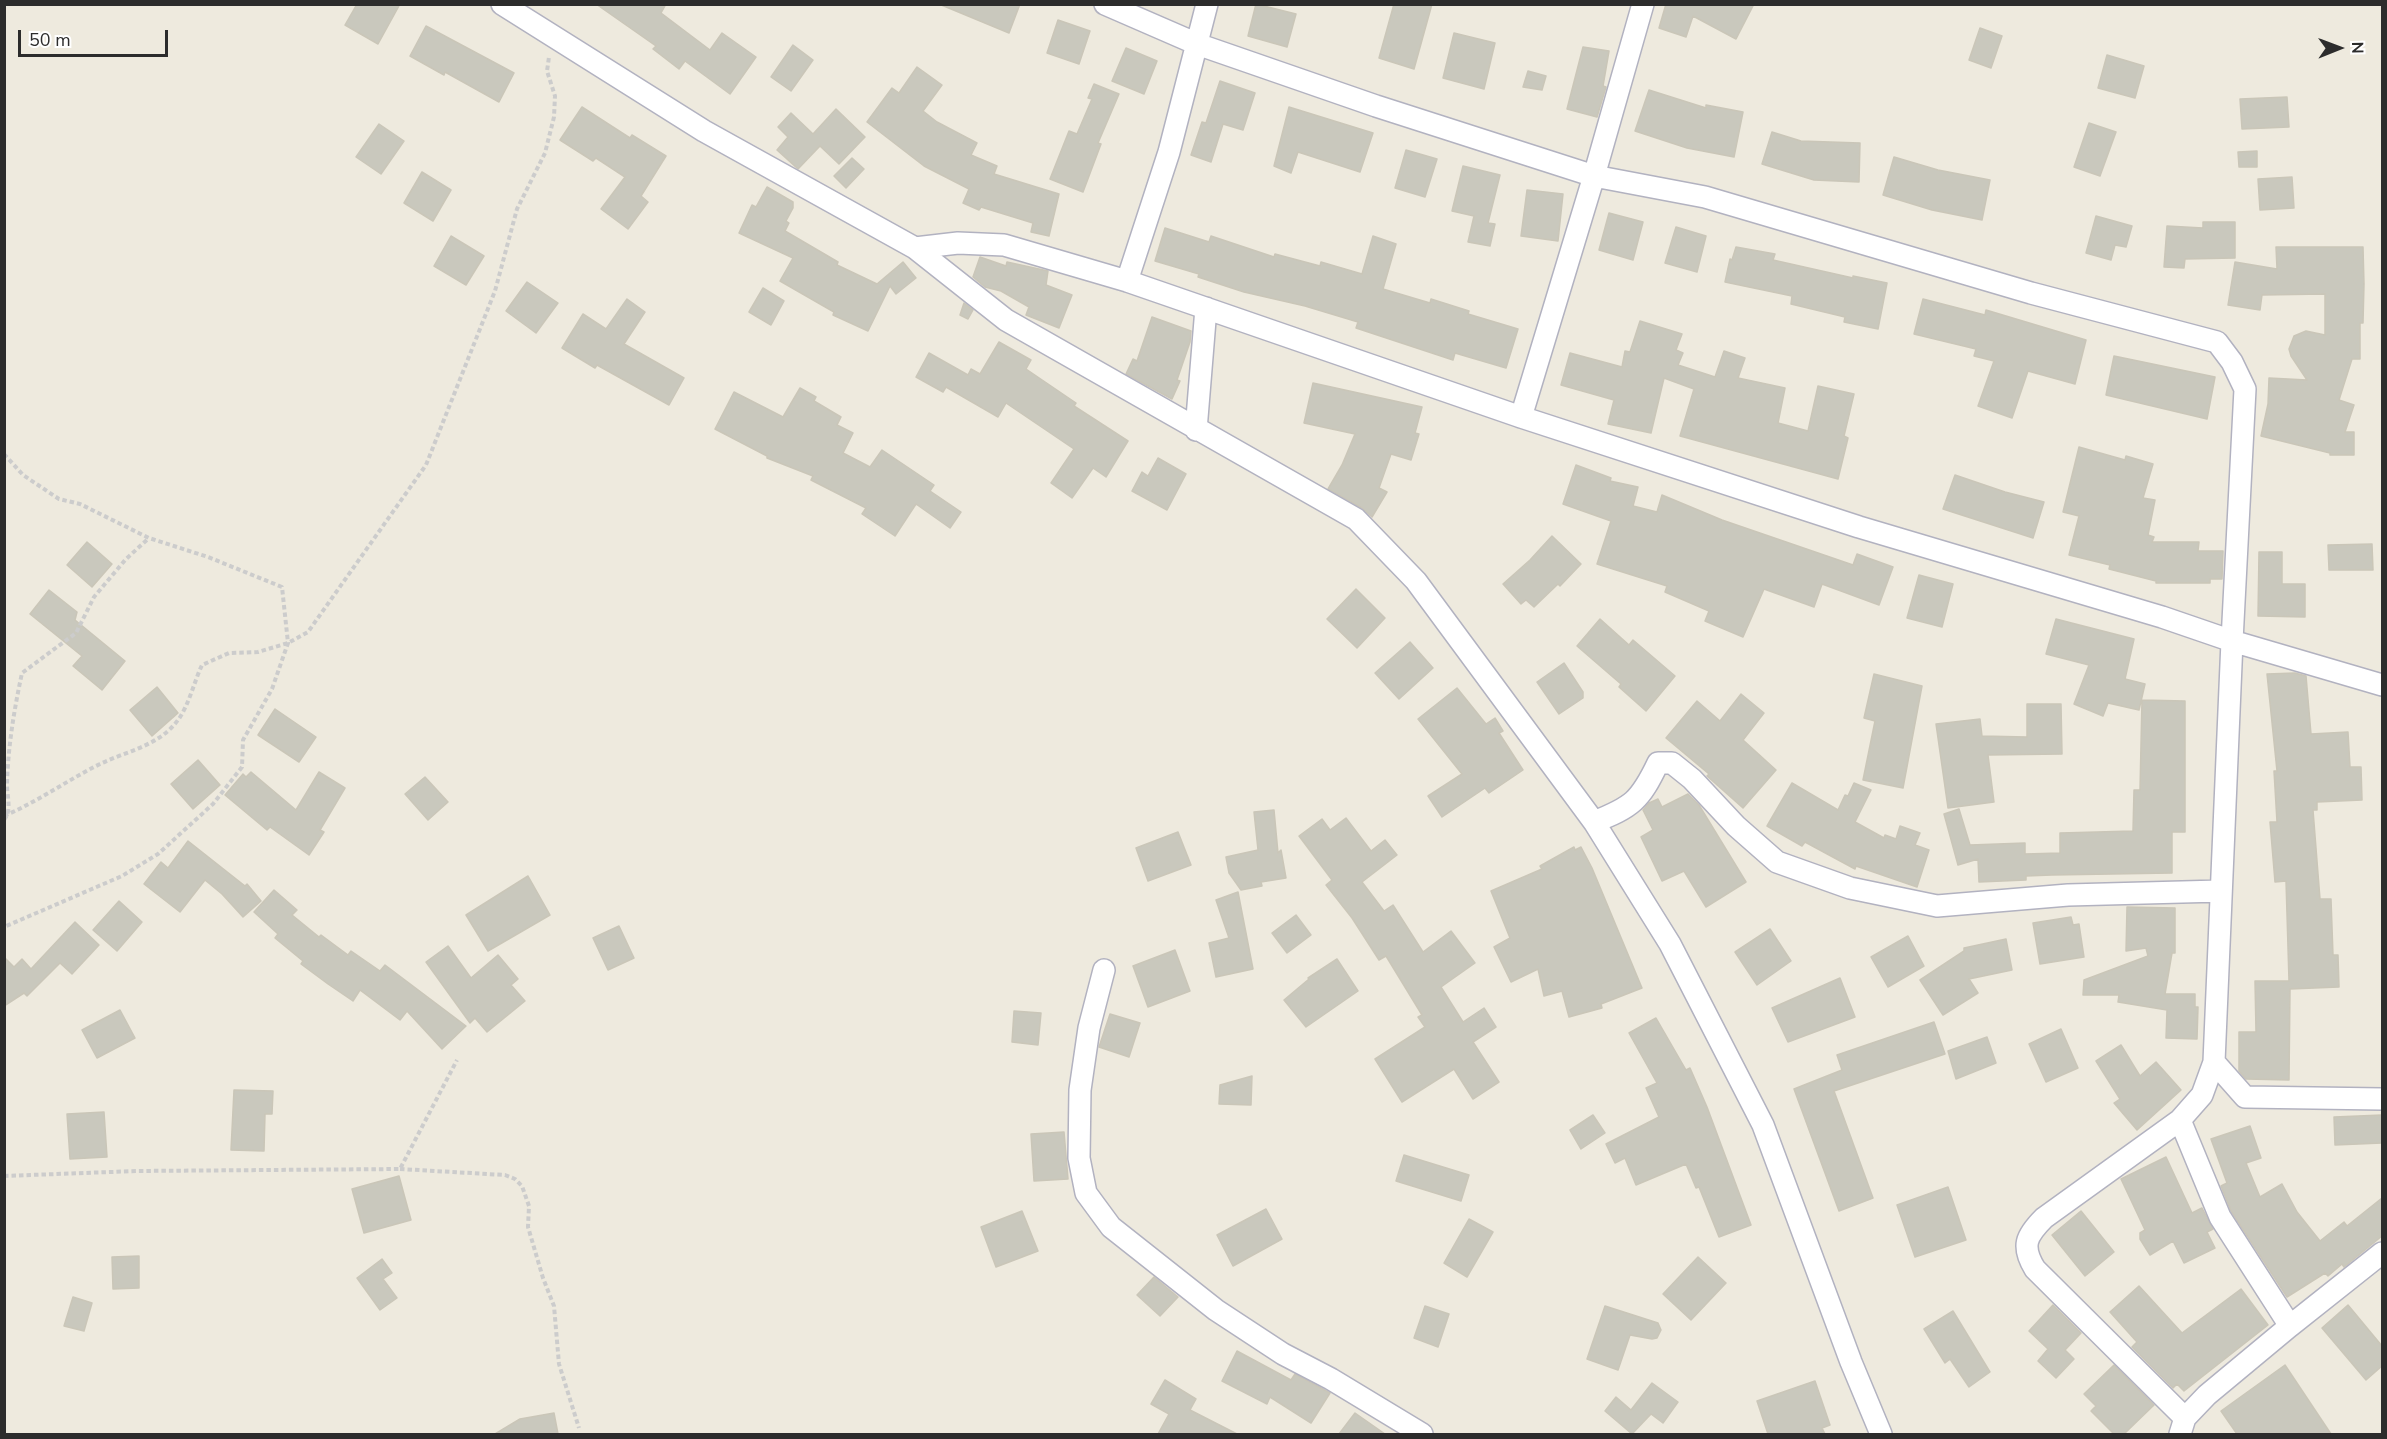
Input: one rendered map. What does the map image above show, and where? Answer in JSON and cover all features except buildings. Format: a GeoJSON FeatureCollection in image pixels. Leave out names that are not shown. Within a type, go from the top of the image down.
{"type":"FeatureCollection","features":[{"type":"Feature","properties":{"kind":"street"},"geometry":{"type":"LineString","coordinates":[[502,4],[704,131],[915,248],[1006,320],[1356,519],[1416,581],[1594,822],[1671,944],[1763,1125],[1851,1362],[1881,1434]]}},
{"type":"Feature","properties":{"kind":"street"},"geometry":{"type":"LineString","coordinates":[[1105,4],[1197,44],[1376,106],[1594,176],[1705,197],[2031,293],[2217,342],[2232,362],[2245,389],[2220,891],[2214,1062],[2202,1095],[2180,1120],[2044,1218],[2033,1229],[2026,1246],[2028,1258],[2035,1269],[2183,1426],[2207,1395],[2382,1253]]}},
{"type":"Feature","properties":{"kind":"street"},"geometry":{"type":"LineString","coordinates":[[1127,281],[1169,152],[1207,4]]}},
{"type":"Feature","properties":{"kind":"street"},"geometry":{"type":"LineString","coordinates":[[1521,417],[1643,4]]}},
{"type":"Feature","properties":{"kind":"street"},"geometry":{"type":"LineString","coordinates":[[915,248],[958,243],[1004,245],[1127,281],[1521,417],[1859,527],[2382,685]]}},
{"type":"Feature","properties":{"kind":"street"},"geometry":{"type":"LineString","coordinates":[[1196,430],[1206,308]]}},
{"type":"Feature","properties":{"kind":"street"},"geometry":{"type":"LineString","coordinates":[[1594,822],[1624,811],[1644,792],[1658,763],[1672,763],[1692,779],[1736,826],[1777,862],[1850,888],[1937,906],[2068,895],[2220,891]]}},
{"type":"Feature","properties":{"kind":"street"},"geometry":{"type":"LineString","coordinates":[[1104,970],[1089,1028],[1080,1090],[1079,1158],[1086,1194],[1111,1227],[1216,1310],[1283,1354],[1422,1434]]}},
{"type":"Feature","properties":{"kind":"street"},"geometry":{"type":"LineString","coordinates":[[2214,1062],[2245,1097],[2382,1099]]}},
{"type":"Feature","properties":{"kind":"street"},"geometry":{"type":"LineString","coordinates":[[2180,1120],[2220,1217],[2290,1326]]}},
{"type":"Feature","properties":{"kind":"path"},"geometry":{"type":"LineString","coordinates":[[149,538],[126,558],[94,597],[76,633],[22,673],[13,713],[6,817],[101,764],[164,735],[178,719],[202,665],[229,653],[258,652],[288,643],[308,632],[426,465],[495,291],[517,209],[545,153],[554,117],[555,96],[547,72],[554,38]]}},
{"type":"Feature","properties":{"kind":"path"},"geometry":{"type":"LineString","coordinates":[[4,454],[22,475],[59,499],[80,504],[149,538],[208,557],[282,587],[288,643],[272,689],[243,740],[242,767],[213,804],[158,854],[122,876],[4,927]]}},
{"type":"Feature","properties":{"kind":"path"},"geometry":{"type":"LineString","coordinates":[[400,1169],[457,1060]]}},
{"type":"Feature","properties":{"kind":"path"},"geometry":{"type":"LineString","coordinates":[[4,1176],[136,1171],[400,1169],[505,1175],[515,1179],[522,1186],[529,1206],[528,1227],[554,1306],[559,1364],[579,1428]]}}]}
